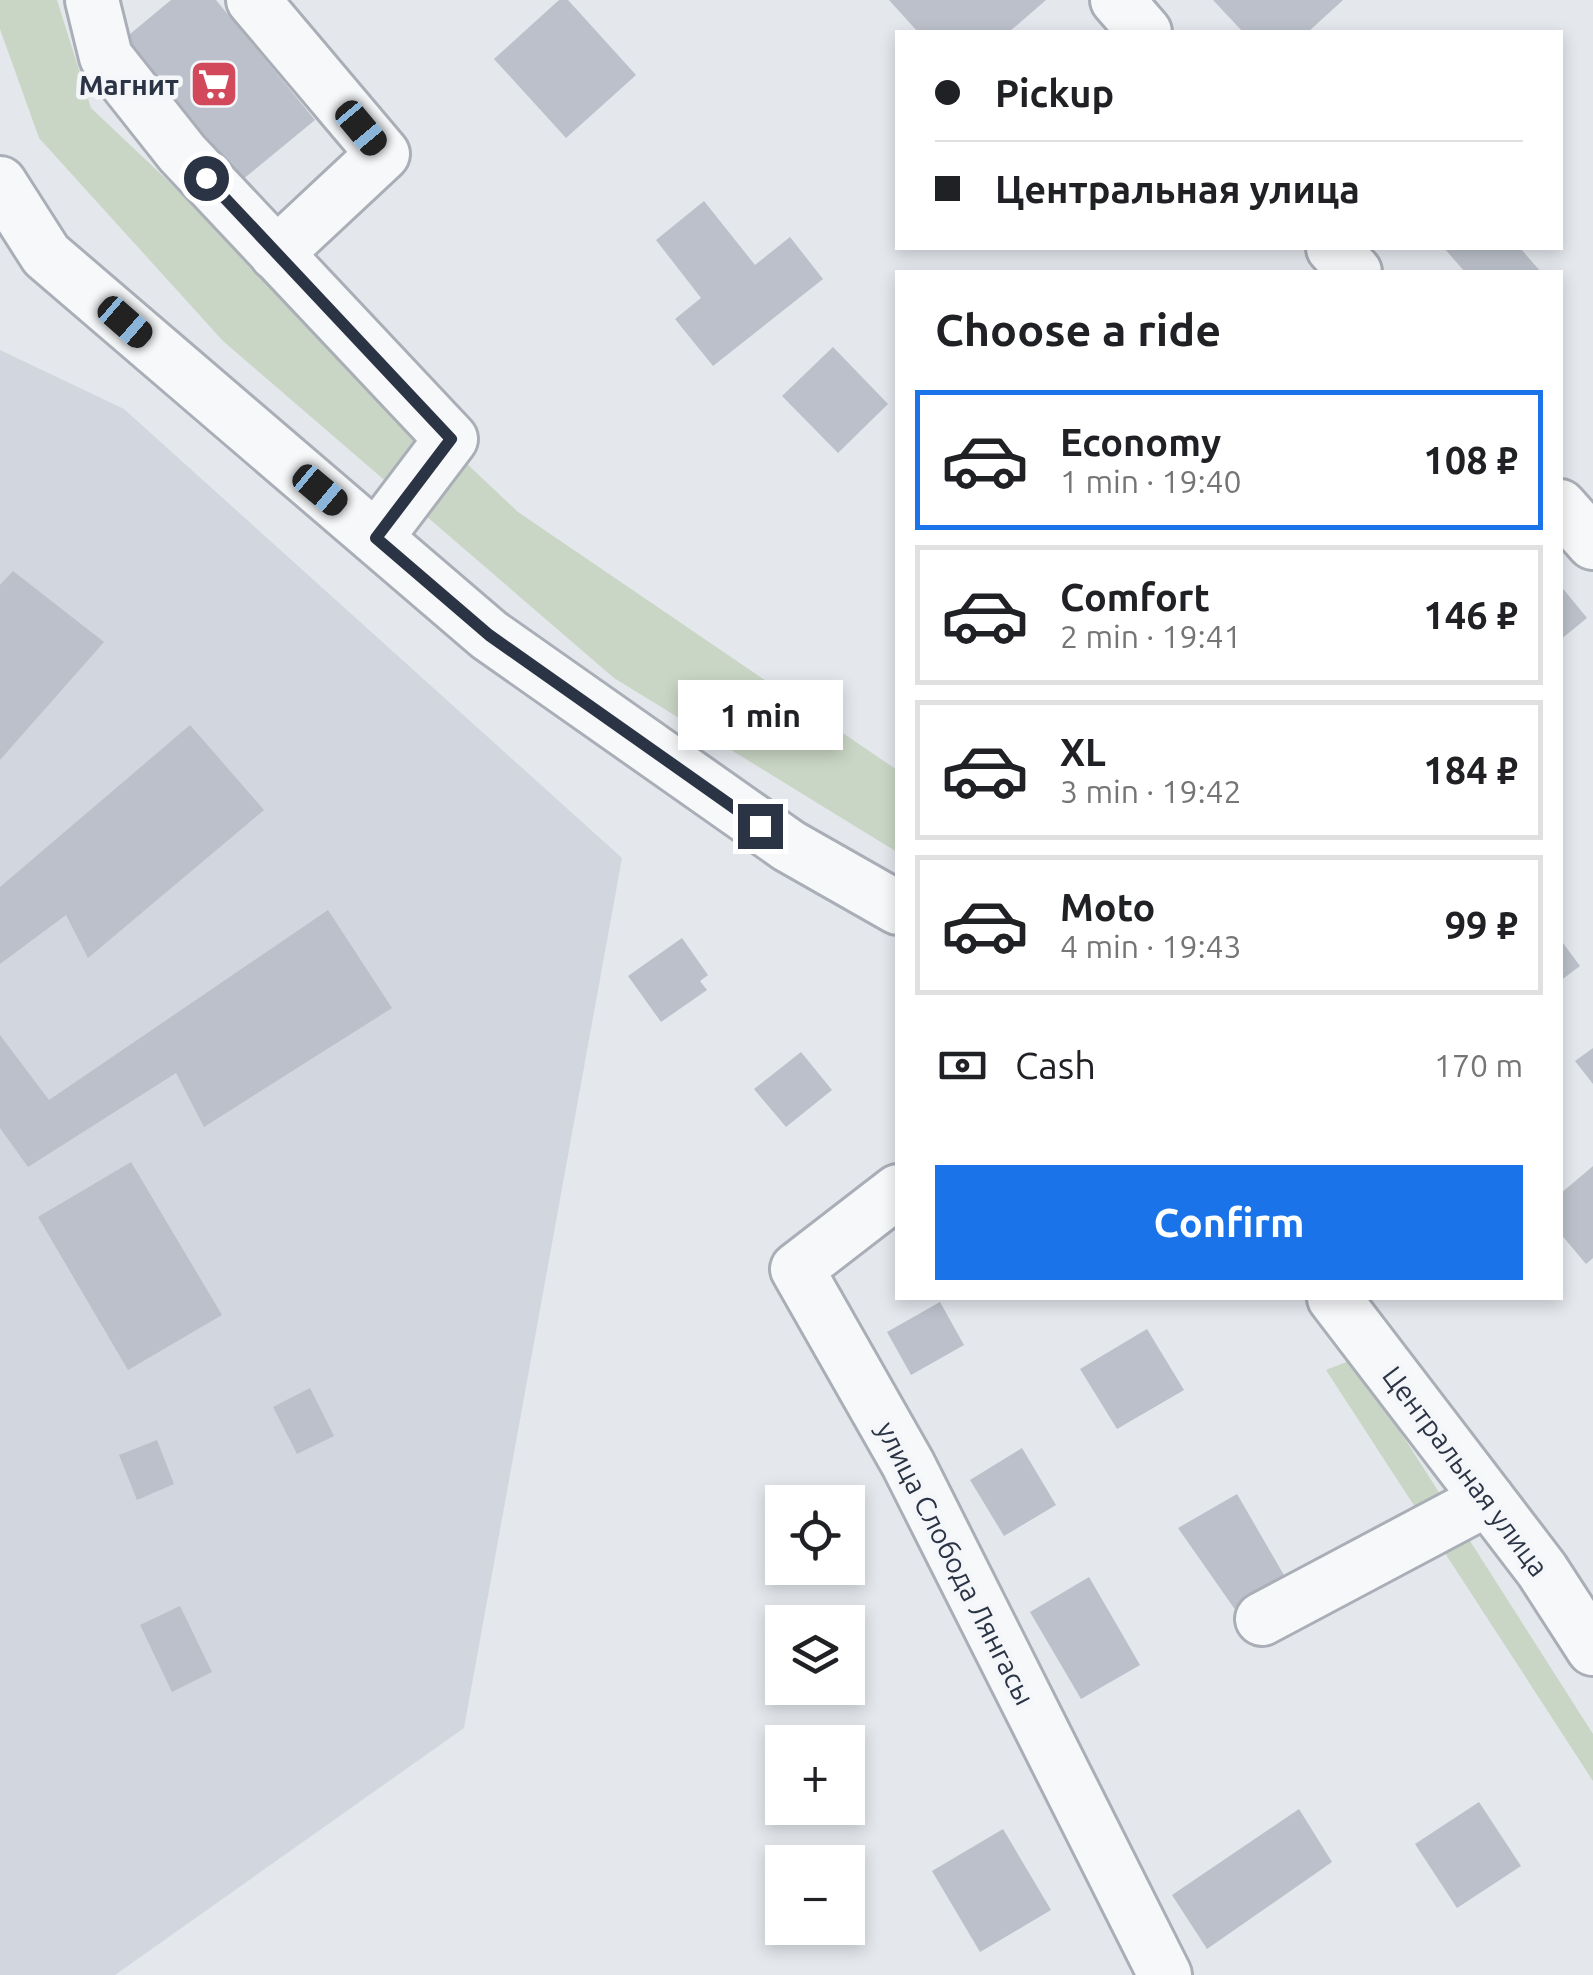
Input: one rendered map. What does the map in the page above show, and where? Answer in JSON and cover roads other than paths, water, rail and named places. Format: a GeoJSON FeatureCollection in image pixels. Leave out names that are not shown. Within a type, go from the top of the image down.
{"type":"FeatureCollection","features":[{"type":"Feature","properties":{"kind":"street"},"geometry":{"type":"LineString","coordinates":[[92,0],[106,57],[182,154],[451,439],[376,538]]}},
{"type":"Feature","properties":{"kind":"street"},"geometry":{"type":"LineString","coordinates":[[253,0],[382,154],[276,254]]}},
{"type":"Feature","properties":{"kind":"street"},"geometry":{"type":"LineString","coordinates":[[1117,0],[1143,30]]}},
{"type":"Feature","properties":{"kind":"street"},"geometry":{"type":"LineString","coordinates":[[0,182],[46,254],[489,635],[788,846],[895,906]]}},
{"type":"Feature","properties":{"kind":"street"},"geometry":{"type":"LineString","coordinates":[[1335,250],[1353,270]]}},
{"type":"Feature","properties":{"kind":"street"},"geometry":{"type":"LineString","coordinates":[[1563,509],[1593,543]]}},
{"type":"Feature","properties":{"kind":"street","name":"улица Слобода Лянгасы"},"geometry":{"type":"LineString","coordinates":[[895,1194],[797,1269],[908,1464],[1165,1975]]}},
{"type":"Feature","properties":{"kind":"street","name":"Центральная улица"},"geometry":{"type":"LineString","coordinates":[[1336,1300],[1488,1499],[1593,1648]]}},
{"type":"Feature","properties":{"kind":"street"},"geometry":{"type":"LineString","coordinates":[[1262,1619],[1488,1499]]}},
{"type":"Feature","properties":{"kind":"place","name":"Магнит"},"geometry":{"type":"Point","coordinates":[214,84]}}]}
